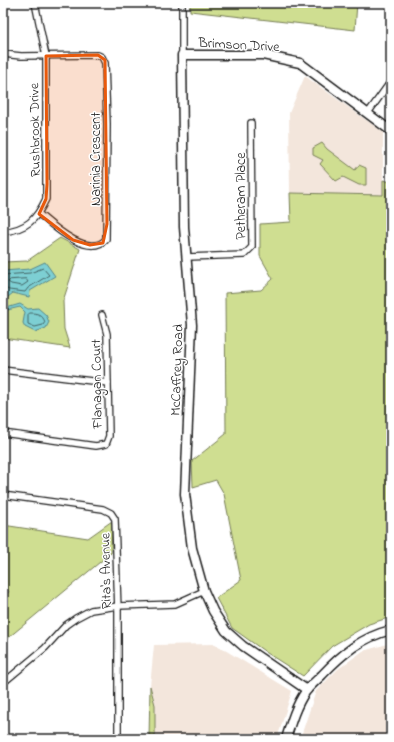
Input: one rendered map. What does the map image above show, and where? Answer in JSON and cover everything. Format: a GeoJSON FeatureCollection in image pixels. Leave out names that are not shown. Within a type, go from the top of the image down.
{"type":"FeatureCollection","features":[{"type":"Feature","properties":{"kind":"street","name":"Rushbrook Drive"},"geometry":{"type":"LineString","coordinates":[[3,232],[14,231],[25,226],[39,214],[46,199],[46,56],[35,3]]}},
{"type":"Feature","properties":{"kind":"street","name":"McCaffrey Road"},"geometry":{"type":"LineString","coordinates":[[182,3],[184,221],[192,325],[185,494],[192,548],[204,591],[213,611],[226,631],[243,646],[307,690]]}},
{"type":"Feature","properties":{"kind":"street"},"geometry":{"type":"LineString","coordinates":[[3,54],[46,56]]}},
{"type":"Feature","properties":{"kind":"street","name":"Narinia Crescent"},"geometry":{"type":"LineString","coordinates":[[39,214],[62,232],[78,242],[96,245],[103,243],[106,239],[107,124],[105,60],[102,56],[95,55],[46,56]]}},
{"type":"Feature","properties":{"kind":"street","name":"Brimson Drive"},"geometry":{"type":"LineString","coordinates":[[182,55],[263,55],[296,62],[391,131]]}},
{"type":"Feature","properties":{"kind":"street"},"geometry":{"type":"LineString","coordinates":[[368,113],[391,81]]}},
{"type":"Feature","properties":{"kind":"street","name":"Petheram Place"},"geometry":{"type":"LineString","coordinates":[[187,258],[244,255],[252,247],[251,123]]}},
{"type":"Feature","properties":{"kind":"street","name":"Flanagan Court"},"geometry":{"type":"LineString","coordinates":[[3,433],[102,446],[108,440],[107,334],[102,315]]}},
{"type":"Feature","properties":{"kind":"street"},"geometry":{"type":"LineString","coordinates":[[3,370],[108,383]]}},
{"type":"Feature","properties":{"kind":"street","name":"Rita's Avenue"},"geometry":{"type":"LineString","coordinates":[[3,494],[102,509],[111,513],[115,519],[118,606],[118,739]]}},
{"type":"Feature","properties":{"kind":"street"},"geometry":{"type":"LineString","coordinates":[[3,683],[45,648],[76,618],[91,610],[118,606],[175,604],[204,591]]}},
{"type":"Feature","properties":{"kind":"street"},"geometry":{"type":"LineString","coordinates":[[286,739],[292,719],[307,690],[336,660],[351,648],[375,635],[391,630]]}},
{"type":"Feature","properties":{"kind":"highlighted area"},"geometry":{"type":"Polygon","coordinates":[[[98,55],[105,60],[107,224],[103,243],[90,245],[73,240],[39,214],[46,199],[47,184],[46,56],[98,55]]]}},
{"type":"Feature","properties":{"kind":"shaded area"},"geometry":{"type":"Polygon","coordinates":[[[305,76],[383,132],[383,195],[290,193],[289,113],[305,76]]]}},
{"type":"Feature","properties":{"kind":"shaded area"},"geometry":{"type":"Polygon","coordinates":[[[391,643],[391,739],[300,739],[316,691],[338,669],[363,651],[391,643]]]}},
{"type":"Feature","properties":{"kind":"shaded area"},"geometry":{"type":"Polygon","coordinates":[[[215,644],[292,691],[277,739],[155,739],[155,705],[150,686],[154,645],[215,644]]]}},
{"type":"Feature","properties":{"kind":"green space"},"geometry":{"type":"Polygon","coordinates":[[[190,3],[357,3],[355,30],[190,11],[190,3]]]}},
{"type":"Feature","properties":{"kind":"green space"},"geometry":{"type":"Polygon","coordinates":[[[322,143],[327,149],[355,170],[359,165],[366,168],[366,185],[359,185],[343,177],[336,181],[320,164],[323,160],[313,155],[313,148],[322,143]]]}},
{"type":"Feature","properties":{"kind":"green space"},"geometry":{"type":"Polygon","coordinates":[[[383,180],[391,182],[391,617],[369,624],[332,646],[303,676],[232,628],[216,598],[241,580],[224,494],[216,480],[193,487],[192,461],[226,434],[225,293],[261,290],[273,279],[260,256],[260,224],[291,222],[290,193],[383,195],[383,180]]]}},
{"type":"Feature","properties":{"kind":"green space"},"geometry":{"type":"Polygon","coordinates":[[[60,238],[80,249],[63,301],[64,329],[70,348],[3,338],[3,262],[27,261],[60,238]]]}},
{"type":"Feature","properties":{"kind":"green space"},"geometry":{"type":"Polygon","coordinates":[[[112,521],[111,553],[3,642],[3,597],[9,592],[3,580],[3,525],[88,538],[112,521]]]}},
{"type":"Feature","properties":{"kind":"green space"},"geometry":{"type":"Polygon","coordinates":[[[150,686],[155,705],[155,739],[149,739],[150,686]]]}},
{"type":"Feature","properties":{"kind":"water"},"geometry":{"type":"Polygon","coordinates":[[[45,262],[55,276],[30,291],[29,297],[13,293],[3,301],[3,296],[6,294],[3,290],[3,271],[30,269],[45,262]]]}},
{"type":"Feature","properties":{"kind":"water"},"geometry":{"type":"Polygon","coordinates":[[[20,304],[28,309],[38,308],[46,315],[49,322],[46,328],[35,332],[25,327],[23,323],[25,312],[20,307],[3,311],[3,309],[20,304]]]}}]}
